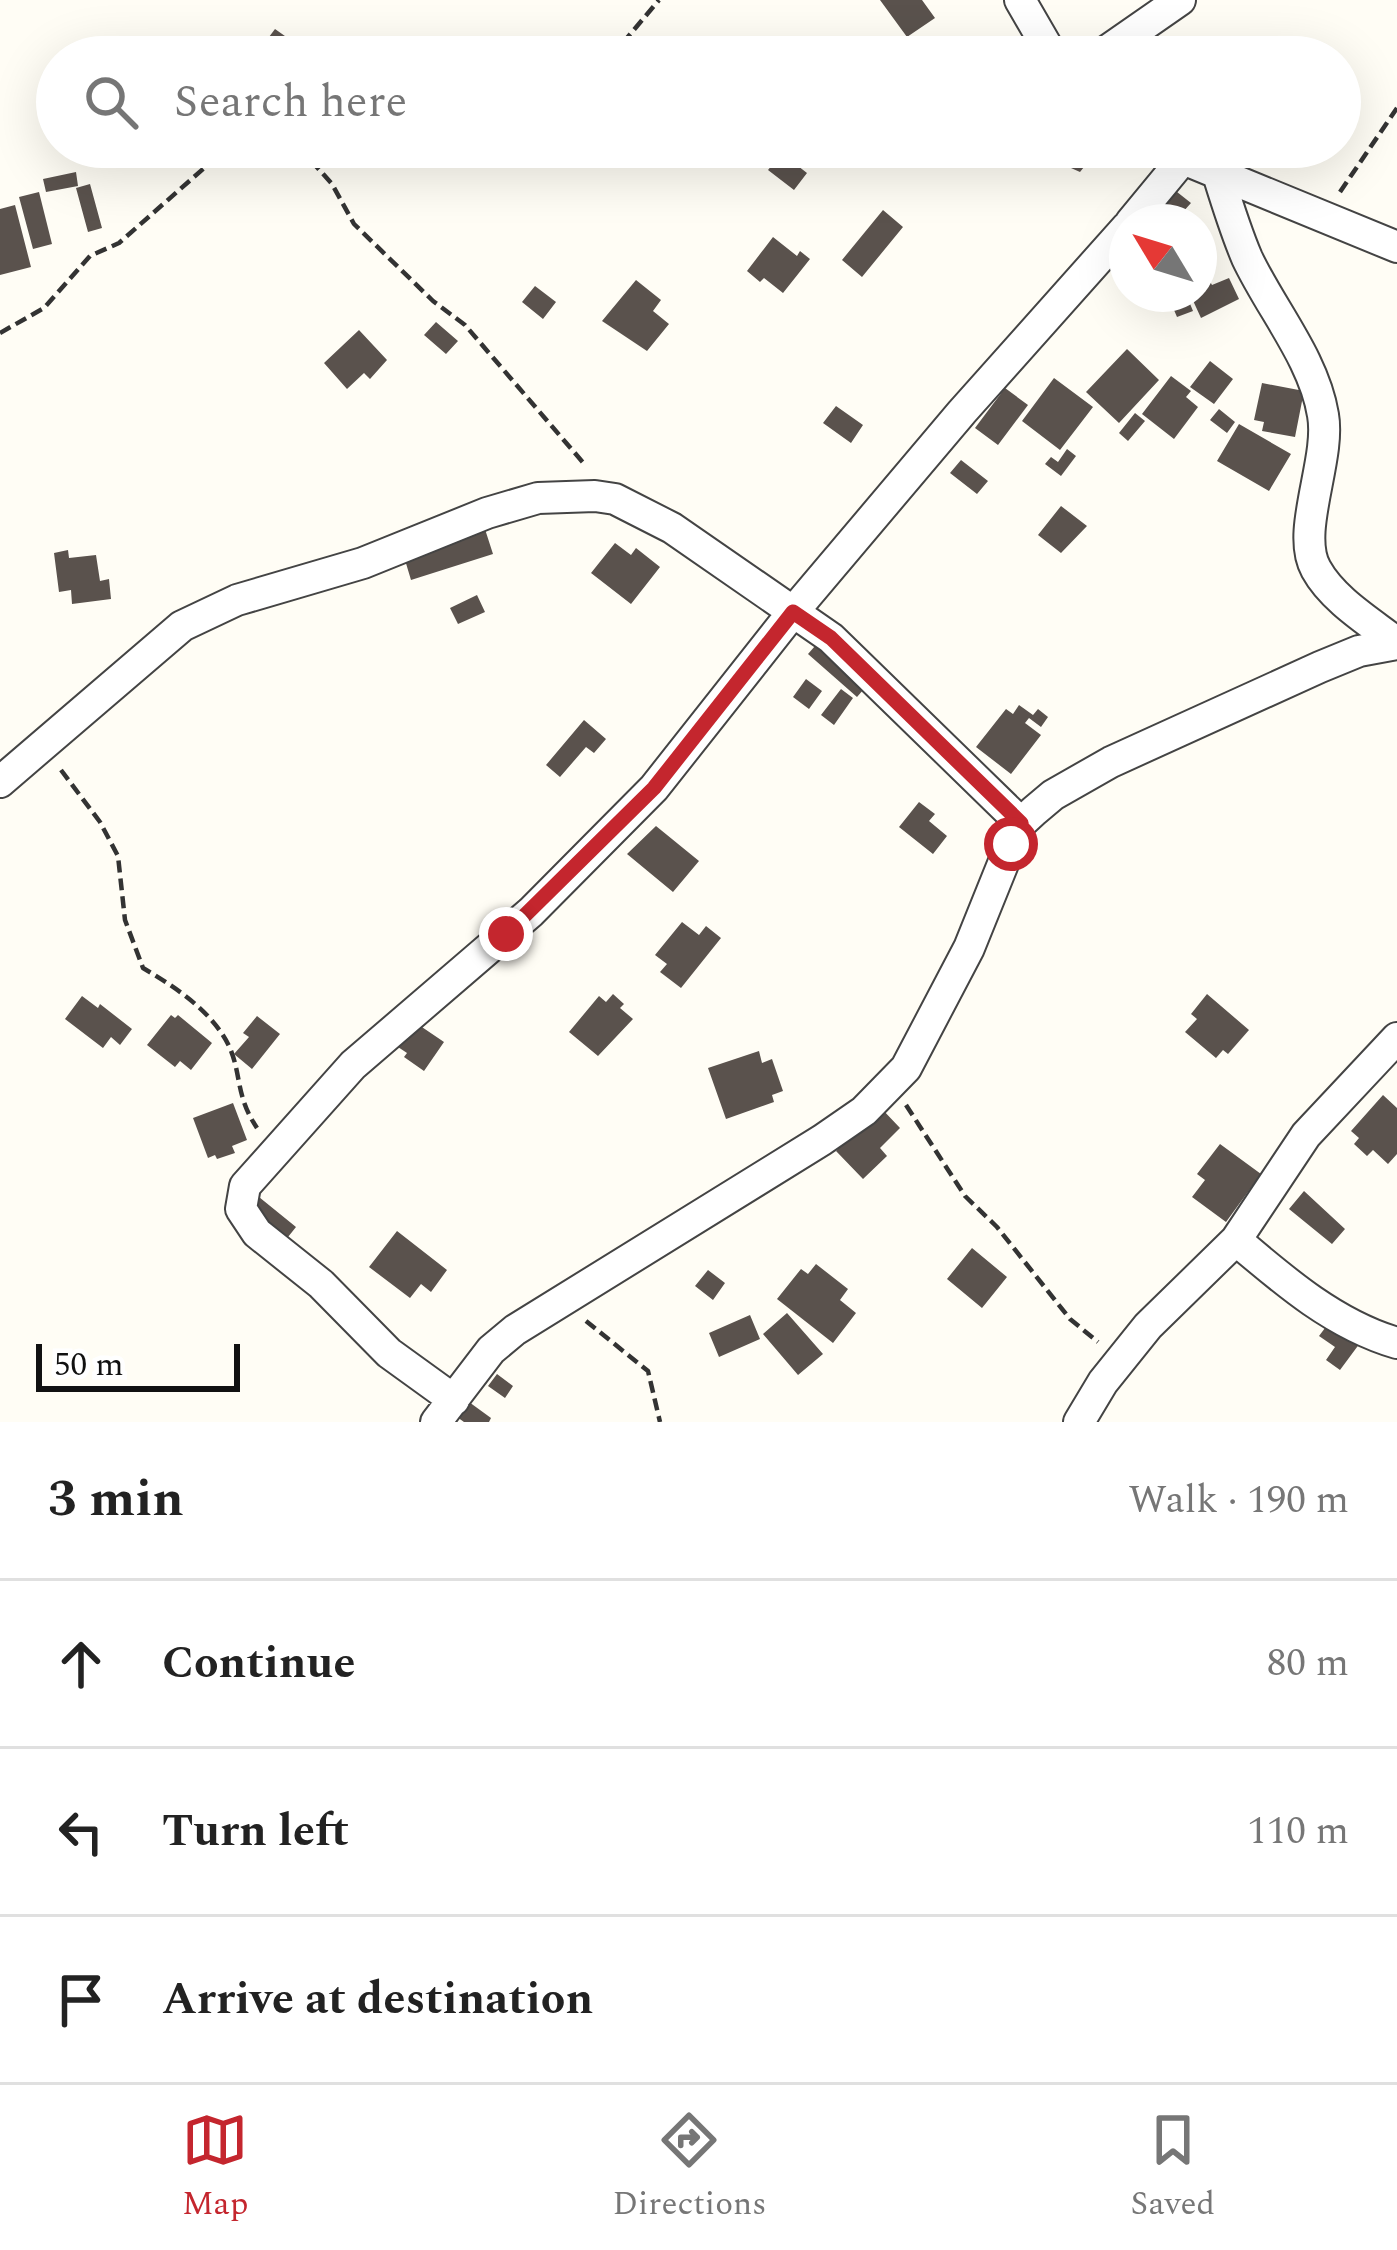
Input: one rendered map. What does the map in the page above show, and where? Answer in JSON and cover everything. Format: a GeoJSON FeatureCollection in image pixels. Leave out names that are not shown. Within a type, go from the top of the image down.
{"type":"FeatureCollection","features":[{"type":"Feature","properties":{"kind":"street"},"geometry":{"type":"LineString","coordinates":[[1020,0],[1038,36]]}},
{"type":"Feature","properties":{"kind":"street"},"geometry":{"type":"LineString","coordinates":[[1129,36],[1180,0]]}},
{"type":"Feature","properties":{"kind":"street"},"geometry":{"type":"LineString","coordinates":[[1141,204],[1163,168]]}},
{"type":"Feature","properties":{"kind":"street"},"geometry":{"type":"LineString","coordinates":[[1210,168],[1397,247]]}},
{"type":"Feature","properties":{"kind":"street"},"geometry":{"type":"LineString","coordinates":[[1217,171],[1247,257],[1323,410],[1327,441],[1309,547],[1315,568],[1344,602],[1397,643]]}},
{"type":"Feature","properties":{"kind":"street"},"geometry":{"type":"LineString","coordinates":[[1109,247],[793,612],[654,788],[531,912],[353,1065],[273,1154],[240,1197],[247,1220],[321,1284],[445,1411],[491,1350],[515,1330],[822,1140],[892,1084],[917,1048],[969,948],[1021,823],[1053,795],[1111,762],[1320,667],[1359,651],[1397,643]]}},
{"type":"Feature","properties":{"kind":"street"},"geometry":{"type":"LineString","coordinates":[[0,782],[182,626],[237,600],[363,563],[442,528],[538,498],[595,496],[614,499],[672,528],[831,638],[1021,823]]}},
{"type":"Feature","properties":{"kind":"street"},"geometry":{"type":"LineString","coordinates":[[1079,1422],[1131,1347],[1236,1240],[1306,1135],[1397,1039]]}},
{"type":"Feature","properties":{"kind":"street"},"geometry":{"type":"LineString","coordinates":[[1236,1240],[1315,1303],[1372,1336],[1397,1343]]}},
{"type":"Feature","properties":{"kind":"path"},"geometry":{"type":"LineString","coordinates":[[629,36],[659,0]]}},
{"type":"Feature","properties":{"kind":"path"},"geometry":{"type":"LineString","coordinates":[[1361,162],[1397,108]]}},
{"type":"Feature","properties":{"kind":"path"},"geometry":{"type":"LineString","coordinates":[[0,333],[44,308],[90,256],[119,243],[204,168]]}},
{"type":"Feature","properties":{"kind":"path"},"geometry":{"type":"LineString","coordinates":[[318,168],[353,224],[465,325],[614,499]]}},
{"type":"Feature","properties":{"kind":"path"},"geometry":{"type":"LineString","coordinates":[[1324,217],[1357,168]]}},
{"type":"Feature","properties":{"kind":"path"},"geometry":{"type":"LineString","coordinates":[[46,746],[112,840],[122,873],[125,920],[143,968],[175,987],[208,1016],[226,1040],[244,1108],[273,1154]]}},
{"type":"Feature","properties":{"kind":"path"},"geometry":{"type":"LineString","coordinates":[[892,1084],[965,1196],[997,1227],[1070,1319],[1107,1348],[1131,1347]]}},
{"type":"Feature","properties":{"kind":"path"},"geometry":{"type":"LineString","coordinates":[[563,1303],[648,1372],[659,1422]]}},
{"type":"Feature","properties":{"kind":"building"},"geometry":{"type":"Polygon","coordinates":[[[880,0],[922,0],[935,18],[906,36],[880,0]]]}},
{"type":"Feature","properties":{"kind":"building"},"geometry":{"type":"Polygon","coordinates":[[[801,168],[807,173],[794,190],[768,170],[801,168]]]}},
{"type":"Feature","properties":{"kind":"building"},"geometry":{"type":"Polygon","coordinates":[[[76,172],[78,186],[46,192],[43,179],[76,172]]]}},
{"type":"Feature","properties":{"kind":"building"},"geometry":{"type":"Polygon","coordinates":[[[90,184],[102,228],[88,232],[76,188],[90,184]]]}},
{"type":"Feature","properties":{"kind":"building"},"geometry":{"type":"Polygon","coordinates":[[[1172,188],[1191,203],[1190,204],[1160,204],[1172,188]]]}},
{"type":"Feature","properties":{"kind":"building"},"geometry":{"type":"Polygon","coordinates":[[[39,192],[52,244],[33,249],[19,197],[39,192]]]}},
{"type":"Feature","properties":{"kind":"building"},"geometry":{"type":"Polygon","coordinates":[[[15,205],[31,267],[0,275],[0,209],[15,205]]]}},
{"type":"Feature","properties":{"kind":"building"},"geometry":{"type":"Polygon","coordinates":[[[883,210],[903,227],[862,277],[842,260],[883,210]]]}},
{"type":"Feature","properties":{"kind":"building"},"geometry":{"type":"Polygon","coordinates":[[[773,237],[797,256],[800,251],[810,259],[783,293],[747,271],[773,237]]]}},
{"type":"Feature","properties":{"kind":"building"},"geometry":{"type":"Polygon","coordinates":[[[1229,278],[1239,299],[1217,310],[1217,283],[1229,278]]]}},
{"type":"Feature","properties":{"kind":"building"},"geometry":{"type":"Polygon","coordinates":[[[636,280],[661,300],[653,311],[669,324],[647,351],[602,321],[636,280]]]}},
{"type":"Feature","properties":{"kind":"building"},"geometry":{"type":"Polygon","coordinates":[[[535,286],[556,302],[543,319],[522,302],[535,286]]]}},
{"type":"Feature","properties":{"kind":"building"},"geometry":{"type":"Polygon","coordinates":[[[436,322],[458,341],[446,354],[424,335],[436,322]]]}},
{"type":"Feature","properties":{"kind":"building"},"geometry":{"type":"Polygon","coordinates":[[[359,330],[387,360],[370,379],[364,373],[347,389],[324,363],[359,330]]]}},
{"type":"Feature","properties":{"kind":"building"},"geometry":{"type":"Polygon","coordinates":[[[1127,349],[1159,380],[1119,423],[1086,392],[1127,349]]]}},
{"type":"Feature","properties":{"kind":"building"},"geometry":{"type":"Polygon","coordinates":[[[1210,361],[1233,379],[1214,404],[1190,387],[1210,361]]]}},
{"type":"Feature","properties":{"kind":"building"},"geometry":{"type":"Polygon","coordinates":[[[1171,376],[1191,391],[1186,397],[1198,407],[1174,439],[1142,414],[1171,376]]]}},
{"type":"Feature","properties":{"kind":"building"},"geometry":{"type":"Polygon","coordinates":[[[1054,378],[1093,407],[1060,450],[1022,421],[1054,378]]]}},
{"type":"Feature","properties":{"kind":"building"},"geometry":{"type":"Polygon","coordinates":[[[1262,383],[1304,391],[1295,437],[1262,431],[1264,422],[1254,420],[1262,383]]]}},
{"type":"Feature","properties":{"kind":"building"},"geometry":{"type":"Polygon","coordinates":[[[1005,388],[1028,405],[998,445],[975,428],[1005,388]]]}},
{"type":"Feature","properties":{"kind":"building"},"geometry":{"type":"Polygon","coordinates":[[[836,406],[863,425],[851,443],[823,423],[836,406]]]}},
{"type":"Feature","properties":{"kind":"building"},"geometry":{"type":"Polygon","coordinates":[[[1219,409],[1235,422],[1227,433],[1210,420],[1219,409]]]}},
{"type":"Feature","properties":{"kind":"building"},"geometry":{"type":"Polygon","coordinates":[[[1135,413],[1145,421],[1128,441],[1119,433],[1135,413]]]}},
{"type":"Feature","properties":{"kind":"building"},"geometry":{"type":"Polygon","coordinates":[[[1239,424],[1291,454],[1269,491],[1217,461],[1239,424]]]}},
{"type":"Feature","properties":{"kind":"building"},"geometry":{"type":"Polygon","coordinates":[[[1067,449],[1076,456],[1061,476],[1045,464],[1051,457],[1058,462],[1067,449]]]}},
{"type":"Feature","properties":{"kind":"building"},"geometry":{"type":"Polygon","coordinates":[[[961,460],[988,481],[977,494],[950,473],[961,460]]]}},
{"type":"Feature","properties":{"kind":"building"},"geometry":{"type":"Polygon","coordinates":[[[1061,506],[1087,526],[1061,553],[1038,535],[1061,506]]]}},
{"type":"Feature","properties":{"kind":"building"},"geometry":{"type":"Polygon","coordinates":[[[483,523],[493,554],[411,580],[405,560],[483,523]]]}},
{"type":"Feature","properties":{"kind":"building"},"geometry":{"type":"Polygon","coordinates":[[[615,543],[631,555],[636,548],[660,567],[631,604],[591,573],[615,543]]]}},
{"type":"Feature","properties":{"kind":"building"},"geometry":{"type":"Polygon","coordinates":[[[68,550],[69,558],[96,555],[100,581],[109,579],[111,599],[72,604],[71,590],[59,592],[54,553],[68,550]]]}},
{"type":"Feature","properties":{"kind":"building"},"geometry":{"type":"Polygon","coordinates":[[[477,595],[485,612],[458,624],[450,608],[477,595]]]}},
{"type":"Feature","properties":{"kind":"building"},"geometry":{"type":"Polygon","coordinates":[[[822,638],[870,682],[857,697],[808,654],[822,638]]]}},
{"type":"Feature","properties":{"kind":"building"},"geometry":{"type":"Polygon","coordinates":[[[806,679],[822,691],[809,709],[793,697],[806,679]]]}},
{"type":"Feature","properties":{"kind":"building"},"geometry":{"type":"Polygon","coordinates":[[[841,689],[853,698],[834,725],[821,715],[841,689]]]}},
{"type":"Feature","properties":{"kind":"building"},"geometry":{"type":"Polygon","coordinates":[[[1019,705],[1033,715],[1038,709],[1048,717],[1041,727],[1029,718],[1025,723],[1041,735],[1011,774],[976,747],[1006,709],[1013,714],[1019,705]]]}},
{"type":"Feature","properties":{"kind":"building"},"geometry":{"type":"Polygon","coordinates":[[[584,720],[606,739],[594,753],[586,747],[560,777],[546,765],[584,720]]]}},
{"type":"Feature","properties":{"kind":"building"},"geometry":{"type":"Polygon","coordinates":[[[919,802],[935,814],[929,821],[947,836],[933,854],[899,827],[919,802]]]}},
{"type":"Feature","properties":{"kind":"building"},"geometry":{"type":"Polygon","coordinates":[[[656,826],[699,861],[673,892],[627,854],[656,826]]]}},
{"type":"Feature","properties":{"kind":"building"},"geometry":{"type":"Polygon","coordinates":[[[682,922],[699,935],[706,926],[721,938],[681,988],[660,972],[667,964],[655,955],[682,922]]]}},
{"type":"Feature","properties":{"kind":"building"},"geometry":{"type":"Polygon","coordinates":[[[613,994],[633,1019],[598,1056],[569,1032],[599,996],[606,1002],[613,994]]]}},
{"type":"Feature","properties":{"kind":"building"},"geometry":{"type":"Polygon","coordinates":[[[1207,994],[1249,1030],[1228,1054],[1223,1050],[1216,1058],[1185,1032],[1197,1019],[1191,1014],[1207,994]]]}},
{"type":"Feature","properties":{"kind":"building"},"geometry":{"type":"Polygon","coordinates":[[[82,996],[132,1029],[120,1045],[111,1037],[103,1048],[65,1019],[82,996]]]}},
{"type":"Feature","properties":{"kind":"building"},"geometry":{"type":"Polygon","coordinates":[[[171,1015],[178,1015],[212,1043],[191,1070],[180,1061],[175,1067],[147,1045],[171,1015]]]}},
{"type":"Feature","properties":{"kind":"building"},"geometry":{"type":"Polygon","coordinates":[[[257,1016],[280,1034],[252,1069],[234,1054],[249,1037],[243,1033],[257,1016]]]}},
{"type":"Feature","properties":{"kind":"building"},"geometry":{"type":"Polygon","coordinates":[[[413,1021],[444,1042],[424,1071],[395,1045],[413,1021]]]}},
{"type":"Feature","properties":{"kind":"building"},"geometry":{"type":"Polygon","coordinates":[[[759,1051],[762,1063],[772,1059],[783,1091],[772,1095],[774,1102],[726,1119],[708,1068],[759,1051]]]}},
{"type":"Feature","properties":{"kind":"building"},"geometry":{"type":"Polygon","coordinates":[[[1383,1095],[1397,1108],[1397,1154],[1388,1164],[1373,1150],[1367,1156],[1354,1144],[1359,1138],[1351,1131],[1383,1095]]]}},
{"type":"Feature","properties":{"kind":"building"},"geometry":{"type":"Polygon","coordinates":[[[233,1103],[247,1140],[232,1146],[235,1153],[208,1158],[193,1118],[233,1103]]]}},
{"type":"Feature","properties":{"kind":"building"},"geometry":{"type":"Polygon","coordinates":[[[881,1108],[900,1128],[880,1148],[887,1156],[863,1179],[836,1151],[881,1108]]]}},
{"type":"Feature","properties":{"kind":"building"},"geometry":{"type":"Polygon","coordinates":[[[1220,1144],[1261,1174],[1226,1222],[1192,1197],[1205,1180],[1197,1174],[1220,1144]]]}},
{"type":"Feature","properties":{"kind":"building"},"geometry":{"type":"Polygon","coordinates":[[[1304,1191],[1345,1229],[1332,1244],[1289,1209],[1304,1191]]]}},
{"type":"Feature","properties":{"kind":"building"},"geometry":{"type":"Polygon","coordinates":[[[259,1197],[296,1227],[284,1242],[246,1213],[259,1197]]]}},
{"type":"Feature","properties":{"kind":"building"},"geometry":{"type":"Polygon","coordinates":[[[397,1231],[447,1270],[431,1292],[421,1284],[410,1298],[369,1267],[397,1231]]]}},
{"type":"Feature","properties":{"kind":"building"},"geometry":{"type":"Polygon","coordinates":[[[972,1248],[1007,1277],[982,1308],[947,1279],[972,1248]]]}},
{"type":"Feature","properties":{"kind":"building"},"geometry":{"type":"Polygon","coordinates":[[[816,1264],[848,1289],[840,1300],[856,1313],[833,1343],[777,1299],[801,1269],[808,1274],[816,1264]]]}},
{"type":"Feature","properties":{"kind":"building"},"geometry":{"type":"Polygon","coordinates":[[[708,1270],[725,1283],[713,1300],[695,1286],[708,1270]]]}},
{"type":"Feature","properties":{"kind":"building"},"geometry":{"type":"Polygon","coordinates":[[[787,1313],[823,1354],[798,1375],[763,1334],[787,1313]]]}},
{"type":"Feature","properties":{"kind":"building"},"geometry":{"type":"Polygon","coordinates":[[[750,1315],[760,1339],[719,1357],[709,1333],[750,1315]]]}},
{"type":"Feature","properties":{"kind":"building"},"geometry":{"type":"Polygon","coordinates":[[[1331,1320],[1360,1343],[1340,1370],[1326,1360],[1335,1347],[1319,1336],[1331,1320]]]}},
{"type":"Feature","properties":{"kind":"building"},"geometry":{"type":"Polygon","coordinates":[[[497,1374],[513,1386],[505,1398],[488,1386],[497,1374]]]}},
{"type":"Feature","properties":{"kind":"building"},"geometry":{"type":"Polygon","coordinates":[[[469,1402],[491,1418],[489,1422],[464,1422],[457,1417],[469,1402]]]}},
{"type":"Feature","properties":{"kind":"route"},"geometry":{"type":"LineString","coordinates":[[506,934],[654,788],[793,612],[831,638],[1021,823],[1011,844]]}}]}
